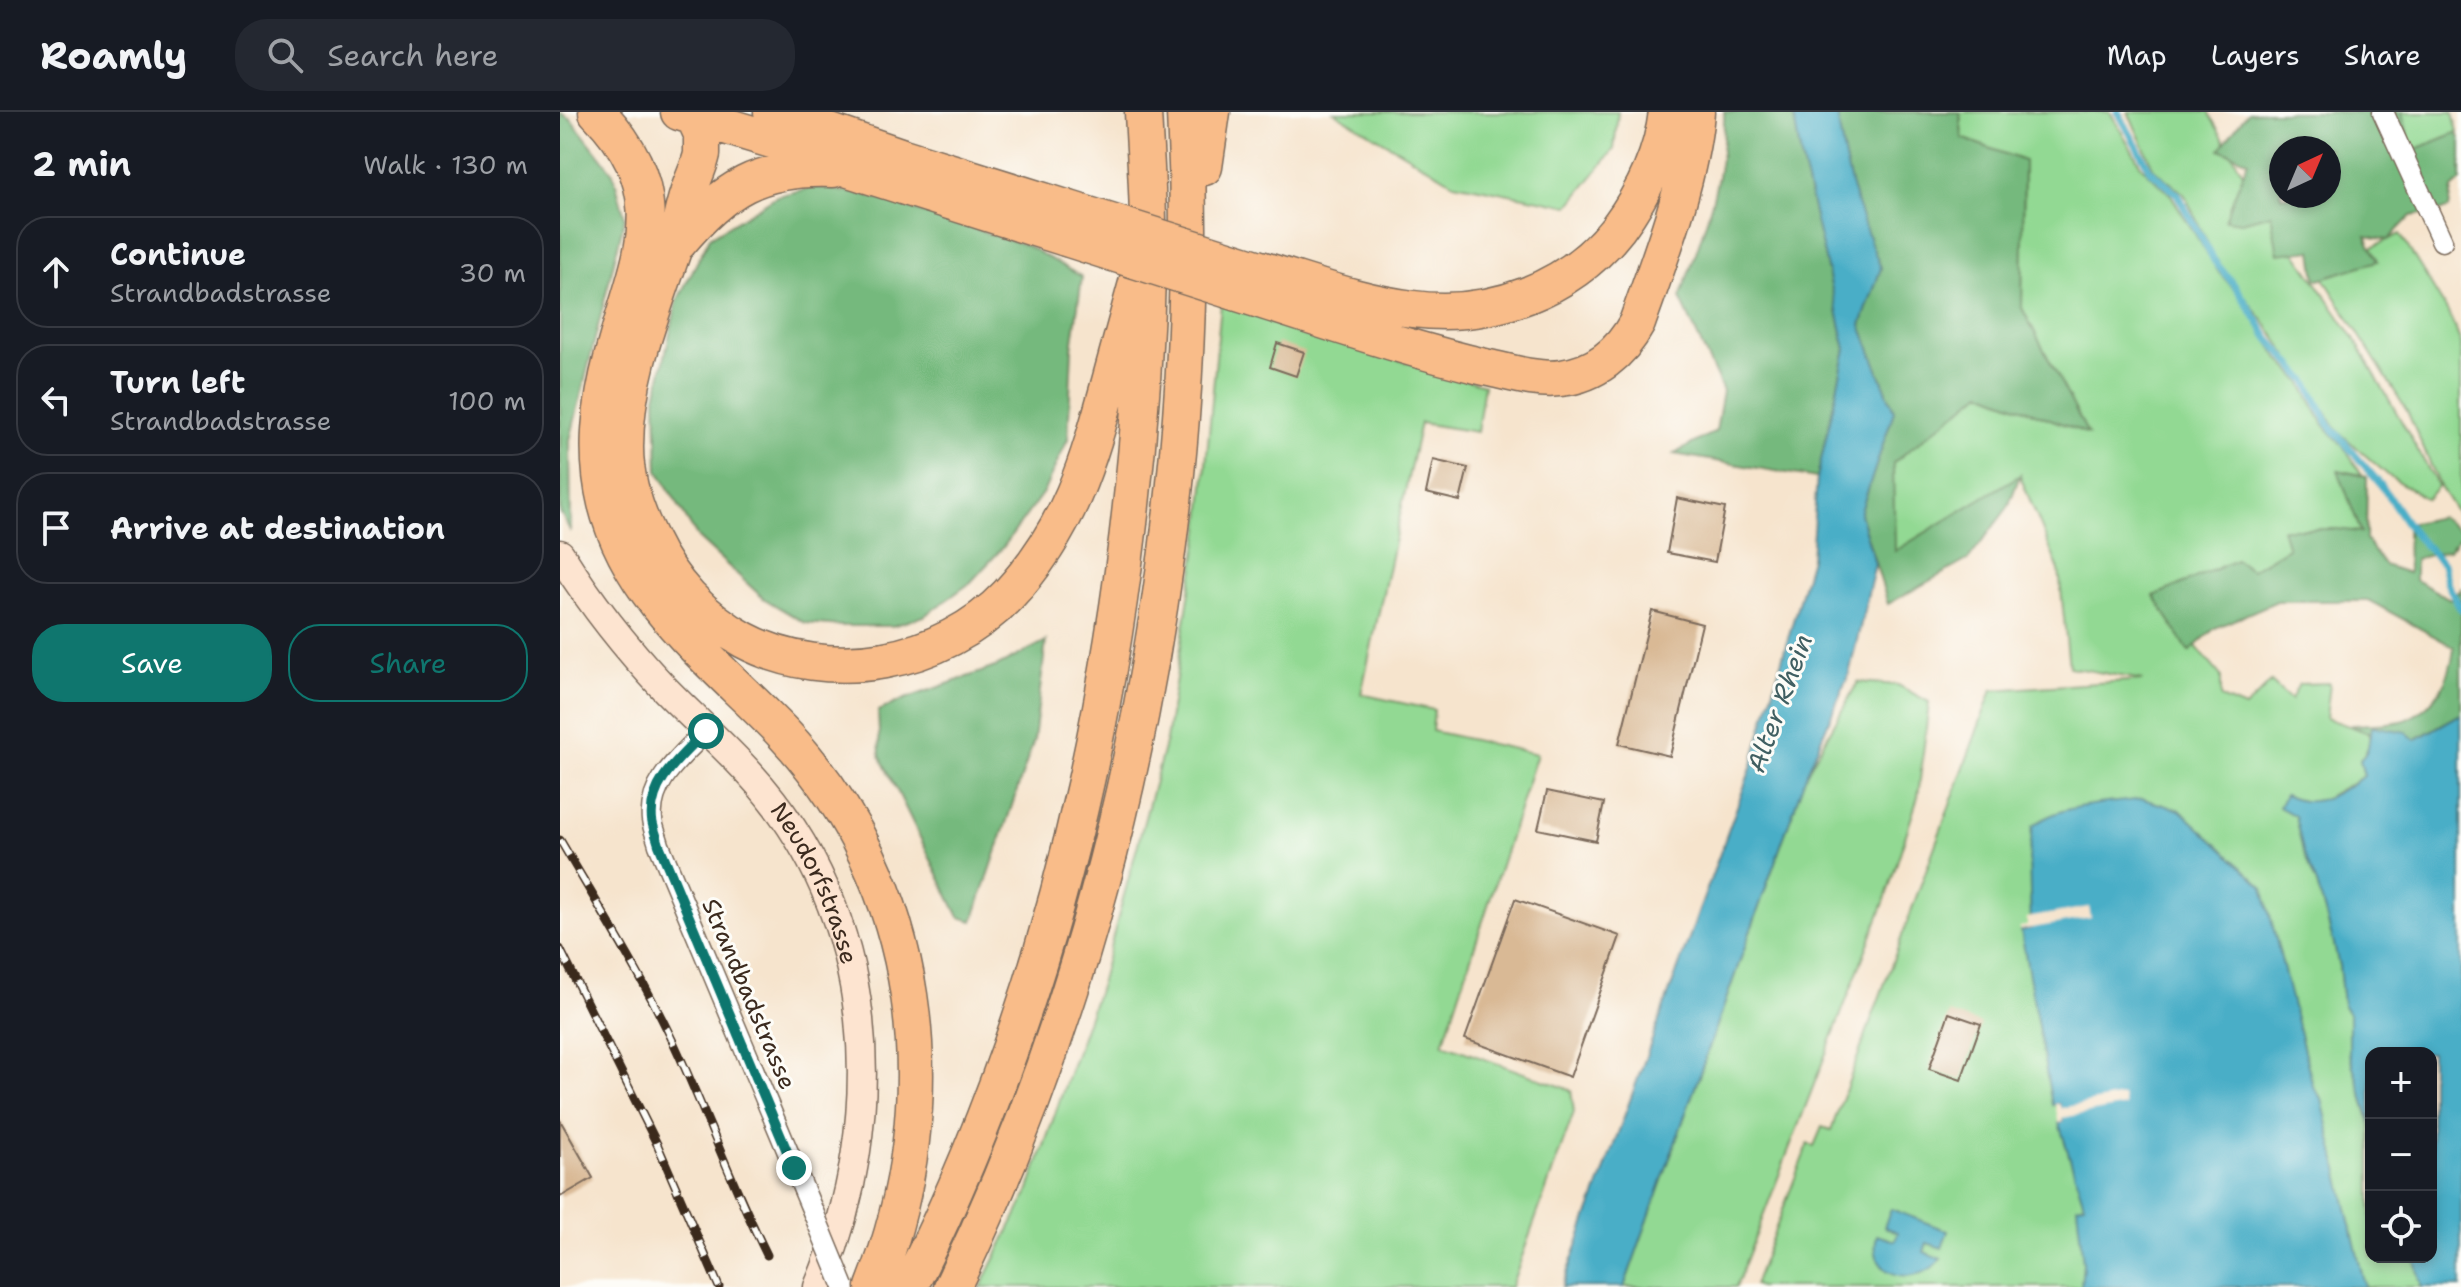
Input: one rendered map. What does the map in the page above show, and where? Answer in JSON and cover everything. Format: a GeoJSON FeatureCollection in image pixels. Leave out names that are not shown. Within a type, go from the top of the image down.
{"type":"FeatureCollection","features":[{"type":"Feature","properties":{"kind":"highway"},"geometry":{"type":"LineString","coordinates":[[597,112],[613,130],[636,170],[644,196],[647,222],[644,246],[613,355],[600,420],[601,473],[611,518],[628,558],[656,601],[698,649],[785,735],[837,803],[863,848],[878,883],[904,965],[912,1007],[916,1058],[913,1137],[897,1216],[874,1287]]}},
{"type":"Feature","properties":{"kind":"highway"},"geometry":{"type":"LineString","coordinates":[[772,112],[903,157],[1066,223]]}},
{"type":"Feature","properties":{"kind":"highway"},"geometry":{"type":"LineString","coordinates":[[909,1287],[968,1158],[1014,1034],[1053,911],[1085,788],[1120,599],[1141,402],[1148,243],[1143,112]]}},
{"type":"Feature","properties":{"kind":"highway"},"geometry":{"type":"LineString","coordinates":[[952,1287],[1009,1156],[1053,1039],[1093,910],[1122,797],[1157,620],[1178,443],[1186,307],[1188,194],[1185,112]]}},
{"type":"Feature","properties":{"kind":"highway"},"geometry":{"type":"LineString","coordinates":[[1186,307],[1212,112]]}},
{"type":"Feature","properties":{"kind":"highway"},"geometry":{"type":"LineString","coordinates":[[1260,285],[1413,309],[1469,309],[1540,291],[1591,258],[1628,214],[1659,153],[1667,112]]}},
{"type":"Feature","properties":{"kind":"highway"},"geometry":{"type":"LineString","coordinates":[[688,114],[785,144],[849,169],[1066,223],[1260,285],[1396,343],[1503,371],[1548,379],[1582,373],[1604,362],[1617,353],[1637,323],[1681,186],[1696,112]]}},
{"type":"Feature","properties":{"kind":"highway"},"geometry":{"type":"LineString","coordinates":[[688,114],[702,134],[702,154],[642,343],[627,408],[626,470],[640,521],[666,570],[687,595],[717,622],[747,641],[778,653],[816,662],[843,664],[909,655],[954,636],[1006,597],[1039,559],[1072,500],[1092,449],[1148,243]]}},
{"type":"Feature","properties":{"kind":"highway"},"geometry":{"type":"LineString","coordinates":[[674,247],[711,206],[751,180],[792,170],[849,169]]}},
{"type":"Feature","properties":{"kind":"main road","name":"Neudorfstrasse"},"geometry":{"type":"LineString","coordinates":[[560,554],[636,658],[751,774],[786,819],[825,890],[844,942],[855,980],[863,1060],[858,1143],[850,1186],[818,1287]]}},
{"type":"Feature","properties":{"kind":"street"},"geometry":{"type":"LineString","coordinates":[[2383,112],[2442,241]]}},
{"type":"Feature","properties":{"kind":"street","name":"Strandbadstrasse"},"geometry":{"type":"LineString","coordinates":[[706,731],[664,776],[655,791],[652,819],[659,845],[844,1287]]}},
{"type":"Feature","properties":{"kind":"green space"},"geometry":{"type":"Polygon","coordinates":[[[1334,112],[1618,112],[1614,149],[1569,206],[1454,183],[1334,112]]]}},
{"type":"Feature","properties":{"kind":"green space"},"geometry":{"type":"Polygon","coordinates":[[[1724,112],[1793,112],[1846,349],[1817,478],[1674,454],[1716,431],[1723,391],[1680,298],[1704,230],[1716,184],[1724,136],[1724,112]]]}},
{"type":"Feature","properties":{"kind":"green space"},"geometry":{"type":"Polygon","coordinates":[[[1837,112],[1960,112],[1962,138],[2024,161],[2022,308],[2088,434],[1982,392],[1893,463],[1895,551],[2020,475],[2008,507],[1969,559],[1888,604],[1860,514],[1894,411],[1861,325],[1881,268],[1853,192],[1837,112]]]}},
{"type":"Feature","properties":{"kind":"green space"},"geometry":{"type":"Polygon","coordinates":[[[1960,112],[2110,112],[2142,167],[2171,195],[2219,273],[2238,293],[2278,357],[2301,382],[2324,425],[2343,446],[2362,475],[2339,470],[2361,533],[2336,529],[2283,530],[2288,548],[2251,570],[2154,596],[2221,676],[2221,698],[2245,708],[2271,682],[2291,700],[2299,684],[2330,683],[2326,718],[2369,733],[2370,745],[2360,760],[2364,776],[2321,800],[2300,803],[2295,816],[2303,851],[2317,884],[2334,944],[2343,1004],[2349,1014],[2349,1053],[2365,1105],[2365,1263],[2416,1263],[2422,1287],[1754,1285],[1808,1144],[1814,1146],[1822,1127],[1831,1130],[1992,690],[2143,680],[2069,667],[2059,570],[2020,476],[1895,552],[1892,463],[1982,392],[2087,433],[2022,308],[2024,161],[1962,138],[1960,112]]]}},
{"type":"Feature","properties":{"kind":"green space"},"geometry":{"type":"Polygon","coordinates":[[[2128,112],[2208,112],[2250,185],[2356,341],[2438,486],[2427,499],[2389,476],[2340,433],[2271,331],[2214,256],[2184,194],[2154,169],[2128,112]]]}},
{"type":"Feature","properties":{"kind":"green space"},"geometry":{"type":"Polygon","coordinates":[[[2248,112],[2402,112],[2412,151],[2458,132],[2461,181],[2452,189],[2449,209],[2411,216],[2388,240],[2366,236],[2378,261],[2316,280],[2312,250],[2278,254],[2271,214],[2242,222],[2225,220],[2248,161],[2220,149],[2248,112]]]}},
{"type":"Feature","properties":{"kind":"green space"},"geometry":{"type":"Polygon","coordinates":[[[2391,112],[2453,112],[2458,132],[2409,152],[2391,112]]]}},
{"type":"Feature","properties":{"kind":"green space"},"geometry":{"type":"Polygon","coordinates":[[[560,113],[571,119],[613,173],[625,217],[570,440],[571,532],[560,512],[560,113]]]}},
{"type":"Feature","properties":{"kind":"green space"},"geometry":{"type":"Polygon","coordinates":[[[815,187],[867,195],[1026,245],[1082,277],[1072,349],[1068,439],[1044,491],[1004,546],[970,583],[924,616],[892,626],[805,623],[763,598],[698,538],[658,471],[656,397],[677,301],[710,237],[777,196],[815,187]]]}},
{"type":"Feature","properties":{"kind":"green space"},"geometry":{"type":"Polygon","coordinates":[[[2400,234],[2449,314],[2461,343],[2461,520],[2441,488],[2407,411],[2320,272],[2400,234]]]}},
{"type":"Feature","properties":{"kind":"green space"},"geometry":{"type":"Polygon","coordinates":[[[1221,304],[1274,323],[1484,385],[1477,432],[1420,423],[1361,694],[1434,710],[1432,731],[1537,754],[1443,1044],[1571,1090],[1574,1112],[1511,1287],[981,1287],[1028,1192],[1100,984],[1166,740],[1200,529],[1221,304]]]}},
{"type":"Feature","properties":{"kind":"green space"},"geometry":{"type":"Polygon","coordinates":[[[2338,470],[2367,477],[2366,540],[2384,565],[2408,573],[2407,524],[2440,517],[2461,531],[2461,536],[2449,550],[2415,559],[2415,580],[2450,599],[2461,588],[2461,714],[2414,740],[2374,726],[2369,733],[2350,725],[2396,722],[2418,713],[2435,698],[2446,680],[2454,647],[2370,601],[2277,601],[2215,628],[2189,652],[2154,596],[2236,560],[2251,570],[2288,548],[2282,529],[2361,532],[2338,470]]]}},
{"type":"Feature","properties":{"kind":"green space"},"geometry":{"type":"Polygon","coordinates":[[[1046,641],[1034,740],[973,921],[959,917],[880,756],[878,711],[998,666],[1046,641]]]}},
{"type":"Feature","properties":{"kind":"green space"},"geometry":{"type":"Polygon","coordinates":[[[1858,682],[1898,685],[1929,702],[1918,797],[1885,900],[1736,1287],[1624,1287],[1807,772],[1858,682]]]}},
{"type":"Feature","properties":{"kind":"water","name":"Alter Rhein"},"geometry":{"type":"Polygon","coordinates":[[[1793,112],[1837,112],[1853,192],[1881,268],[1861,325],[1894,411],[1860,514],[1875,564],[1849,674],[1807,772],[1624,1287],[1562,1287],[1751,768],[1811,558],[1817,478],[1846,349],[1793,112]]]}},
{"type":"Feature","properties":{"kind":"water"},"geometry":{"type":"Polygon","coordinates":[[[2461,714],[2461,1287],[2422,1287],[2416,1263],[2437,1263],[2437,1047],[2365,1047],[2365,1105],[2349,1053],[2349,1014],[2343,1004],[2339,966],[2317,884],[2303,851],[2295,816],[2279,807],[2285,795],[2316,801],[2335,794],[2364,776],[2360,760],[2367,751],[2373,726],[2406,732],[2415,740],[2461,714]]]}},
{"type":"Feature","properties":{"kind":"water"},"geometry":{"type":"Polygon","coordinates":[[[2143,799],[2180,810],[2263,887],[2313,1086],[2322,1099],[2365,1287],[2081,1287],[2083,1263],[2077,1206],[2084,1204],[2059,1123],[2063,1122],[2059,1104],[2052,1105],[2021,931],[2031,928],[2029,858],[2033,826],[2044,818],[2071,809],[2143,799]]]}},
{"type":"Feature","properties":{"kind":"water"},"geometry":{"type":"Polygon","coordinates":[[[1891,1209],[1948,1231],[1942,1248],[1927,1243],[1924,1252],[1941,1259],[1931,1268],[1908,1276],[1887,1270],[1879,1262],[1877,1235],[1895,1241],[1898,1232],[1884,1227],[1891,1209]]]}},
{"type":"Feature","properties":{"kind":"pier"},"geometry":{"type":"Polygon","coordinates":[[[2089,907],[2091,918],[2020,930],[2020,927],[2027,926],[2027,918],[2089,907]]]}},
{"type":"Feature","properties":{"kind":"pier"},"geometry":{"type":"Polygon","coordinates":[[[2123,1096],[2125,1106],[2062,1118],[2063,1122],[2059,1123],[2055,1104],[2061,1108],[2123,1096]]]}},
{"type":"Feature","properties":{"kind":"building"},"geometry":{"type":"Polygon","coordinates":[[[1277,343],[1304,352],[1296,376],[1270,367],[1277,343]]]}},
{"type":"Feature","properties":{"kind":"building"},"geometry":{"type":"Polygon","coordinates":[[[1433,460],[1468,468],[1460,501],[1426,493],[1433,460]]]}},
{"type":"Feature","properties":{"kind":"building"},"geometry":{"type":"Polygon","coordinates":[[[1677,498],[1725,508],[1715,562],[1667,553],[1677,498]]]}},
{"type":"Feature","properties":{"kind":"building"},"geometry":{"type":"Polygon","coordinates":[[[1652,611],[1702,624],[1670,756],[1619,744],[1652,611]]]}},
{"type":"Feature","properties":{"kind":"building"},"geometry":{"type":"Polygon","coordinates":[[[1547,791],[1604,803],[1596,841],[1538,829],[1547,791]]]}},
{"type":"Feature","properties":{"kind":"building"},"geometry":{"type":"Polygon","coordinates":[[[1515,899],[1620,936],[1570,1077],[1465,1039],[1515,899]]]}},
{"type":"Feature","properties":{"kind":"building"},"geometry":{"type":"Polygon","coordinates":[[[1949,1013],[1981,1024],[1961,1080],[1929,1069],[1949,1013]]]}},
{"type":"Feature","properties":{"kind":"building"},"geometry":{"type":"Polygon","coordinates":[[[560,1120],[593,1178],[560,1197],[560,1120]]]}},
{"type":"Feature","properties":{"kind":"waterway"},"geometry":{"type":"LineString","coordinates":[[2118,112],[2150,170],[2177,194],[2215,262],[2236,287],[2269,339],[2307,382],[2328,423],[2381,485],[2414,534],[2443,564],[2448,585],[2461,609]]}},
{"type":"Feature","properties":{"kind":"railway"},"geometry":{"type":"LineString","coordinates":[[560,840],[624,948],[668,1031],[767,1255]]}},
{"type":"Feature","properties":{"kind":"railway"},"geometry":{"type":"LineString","coordinates":[[560,949],[658,1146],[719,1287]]}},
{"type":"Feature","properties":{"kind":"route"},"geometry":{"type":"LineString","coordinates":[[706,731],[664,776],[655,791],[652,819],[659,845],[794,1168]]}}]}
